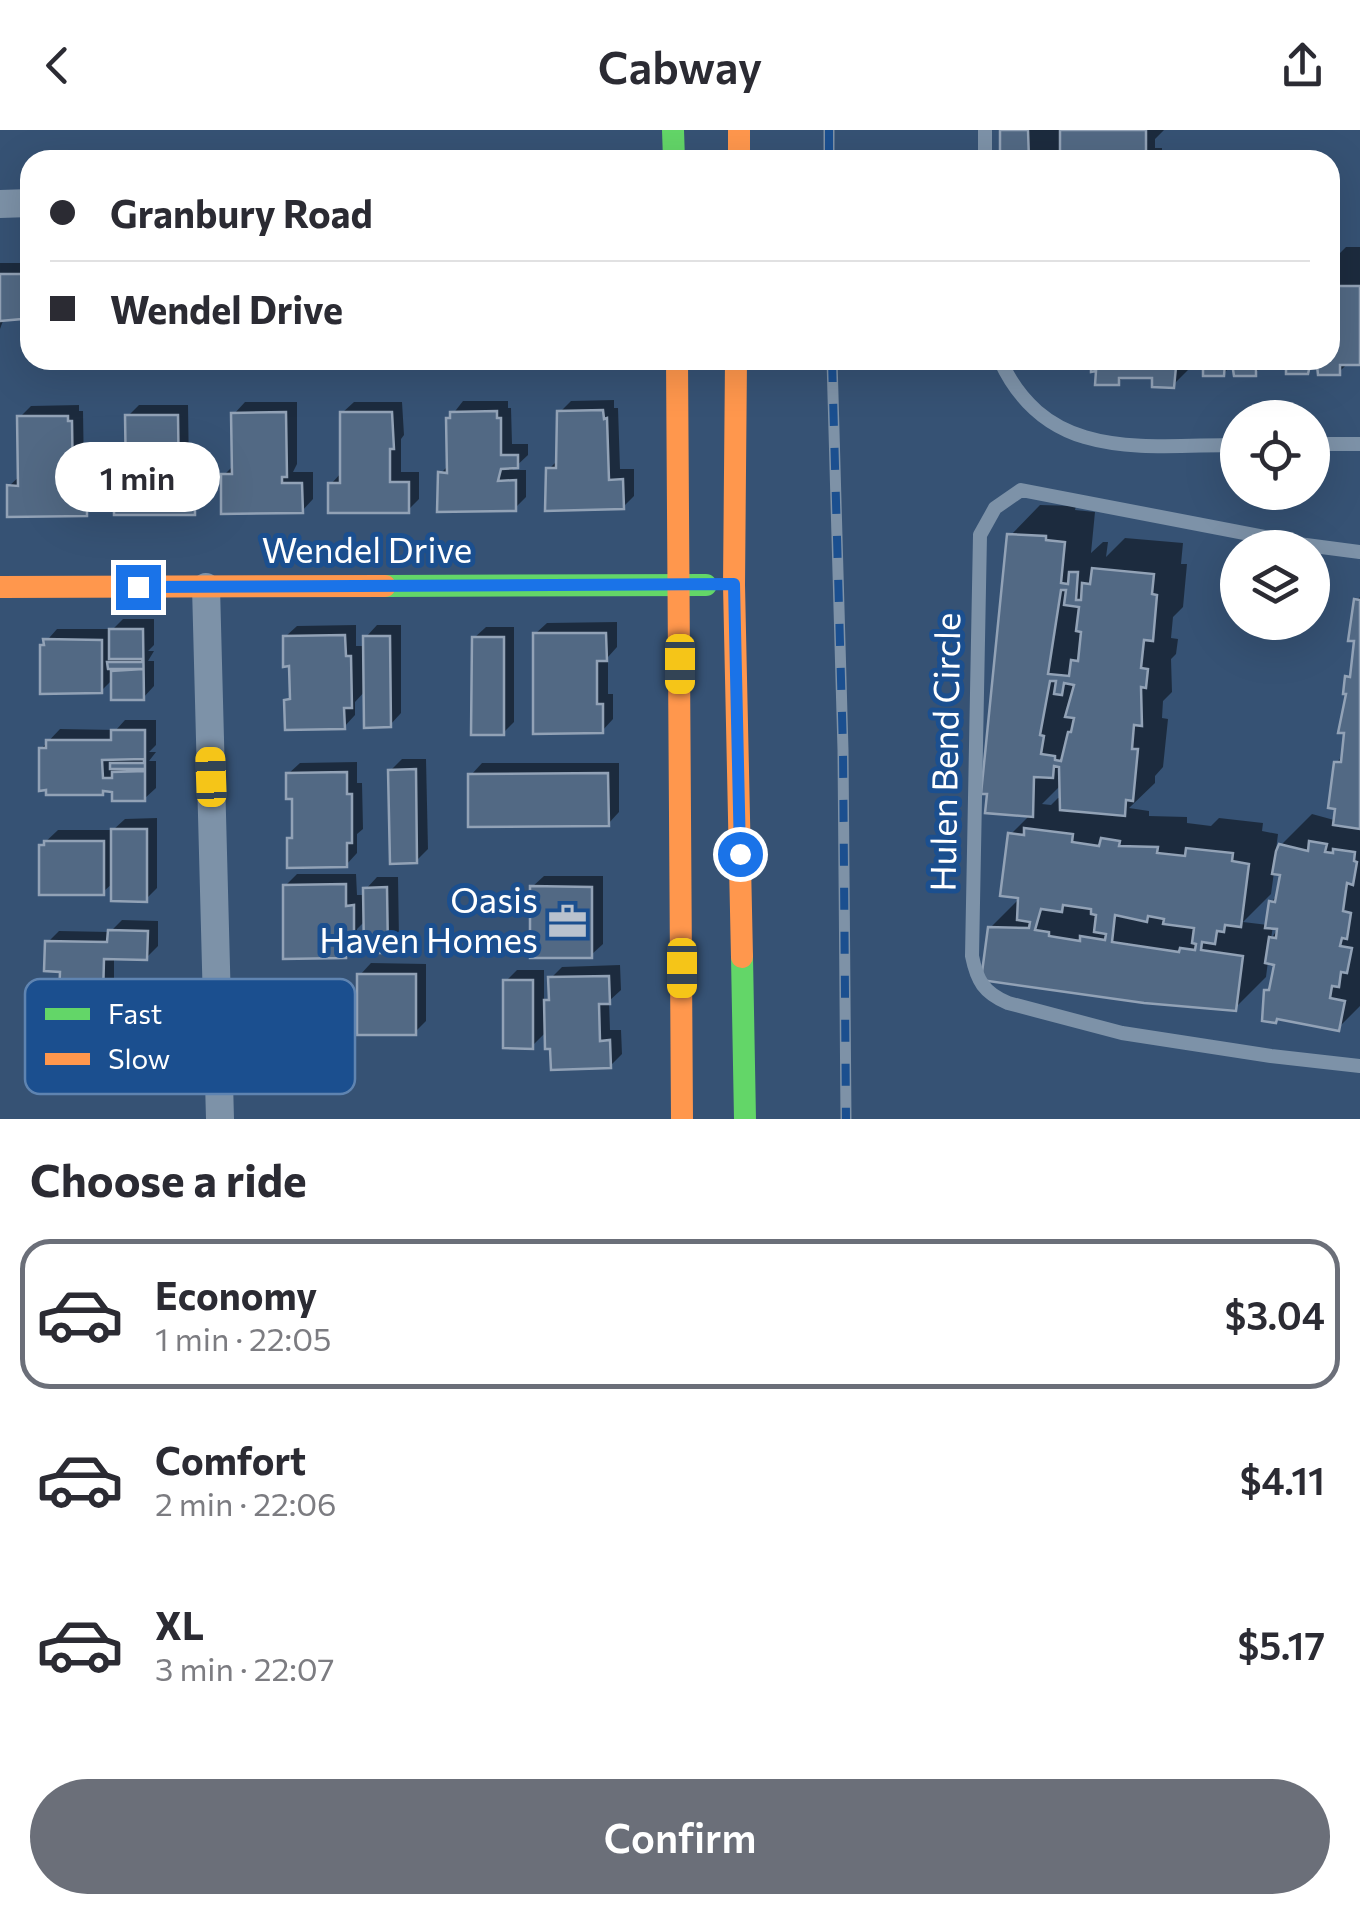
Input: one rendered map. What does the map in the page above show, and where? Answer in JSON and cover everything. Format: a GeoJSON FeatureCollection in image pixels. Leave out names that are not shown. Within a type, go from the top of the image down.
{"type":"FeatureCollection","features":[{"type":"Feature","properties":{"kind":"main road"},"geometry":{"type":"LineString","coordinates":[[677,370],[682,1119]]}},
{"type":"Feature","properties":{"kind":"main road"},"geometry":{"type":"LineString","coordinates":[[736,370],[734,584],[745,1119]]}},
{"type":"Feature","properties":{"kind":"main road","name":"Wendel Drive"},"geometry":{"type":"LineString","coordinates":[[0,587],[734,584]]}},
{"type":"Feature","properties":{"kind":"street"},"geometry":{"type":"LineString","coordinates":[[206,587],[216,979]]}},
{"type":"Feature","properties":{"kind":"street"},"geometry":{"type":"LineString","coordinates":[[219,1094],[220,1119]]}},
{"type":"Feature","properties":{"kind":"lane"},"geometry":{"type":"LineString","coordinates":[[1006,370],[1025,400],[1073,435],[1110,446],[1220,445]]}},
{"type":"Feature","properties":{"kind":"lane"},"geometry":{"type":"LineString","coordinates":[[1330,444],[1360,444]]}},
{"type":"Feature","properties":{"kind":"lane","name":"Hulen Bend Circle"},"geometry":{"type":"LineString","coordinates":[[1360,552],[1020,490],[995,508],[980,535],[972,956],[977,981],[994,997],[1008,1003],[1122,1033],[1360,1066]]}},
{"type":"Feature","properties":{"kind":"building"},"geometry":{"type":"Polygon","coordinates":[[[1000,130],[1028,130],[1029,150],[1000,150],[1000,130]]]}},
{"type":"Feature","properties":{"kind":"building"},"geometry":{"type":"Polygon","coordinates":[[[1060,130],[1146,130],[1146,150],[1060,150],[1060,130]]]}},
{"type":"Feature","properties":{"kind":"building"},"geometry":{"type":"Polygon","coordinates":[[[0,274],[20,274],[20,319],[0,321],[0,274]]]}},
{"type":"Feature","properties":{"kind":"building"},"geometry":{"type":"Polygon","coordinates":[[[1340,286],[1360,286],[1360,365],[1340,365],[1340,286]]]}},
{"type":"Feature","properties":{"kind":"building"},"geometry":{"type":"Polygon","coordinates":[[[1091,370],[1176,370],[1174,388],[1152,387],[1152,378],[1119,378],[1119,385],[1095,385],[1096,371],[1091,370]]]}},
{"type":"Feature","properties":{"kind":"building"},"geometry":{"type":"Polygon","coordinates":[[[1203,370],[1224,370],[1224,376],[1203,376],[1203,370]]]}},
{"type":"Feature","properties":{"kind":"building"},"geometry":{"type":"Polygon","coordinates":[[[1233,370],[1256,370],[1256,376],[1234,376],[1233,370]]]}},
{"type":"Feature","properties":{"kind":"building"},"geometry":{"type":"Polygon","coordinates":[[[1286,370],[1309,370],[1308,374],[1286,374],[1286,370]]]}},
{"type":"Feature","properties":{"kind":"building"},"geometry":{"type":"Polygon","coordinates":[[[1318,370],[1340,370],[1340,375],[1318,375],[1318,370]]]}},
{"type":"Feature","properties":{"kind":"building"},"geometry":{"type":"Polygon","coordinates":[[[603,410],[604,419],[607,418],[609,480],[623,479],[624,509],[545,511],[546,468],[556,468],[557,411],[603,410]]]}},
{"type":"Feature","properties":{"kind":"building"},"geometry":{"type":"Polygon","coordinates":[[[497,411],[497,418],[501,418],[501,455],[518,455],[518,468],[501,469],[498,481],[516,480],[516,511],[437,512],[438,472],[447,473],[446,418],[450,418],[450,412],[497,411]]]}},
{"type":"Feature","properties":{"kind":"building"},"geometry":{"type":"Polygon","coordinates":[[[286,412],[287,477],[282,477],[282,483],[302,483],[303,513],[221,514],[221,474],[232,474],[231,413],[286,412]]]}},
{"type":"Feature","properties":{"kind":"building"},"geometry":{"type":"Polygon","coordinates":[[[340,412],[392,412],[394,449],[390,449],[390,482],[409,482],[409,513],[328,513],[328,483],[340,483],[340,412]]]}},
{"type":"Feature","properties":{"kind":"building"},"geometry":{"type":"Polygon","coordinates":[[[125,415],[178,415],[179,484],[195,484],[195,515],[114,515],[114,484],[130,484],[130,479],[126,479],[125,415]]]}},
{"type":"Feature","properties":{"kind":"building"},"geometry":{"type":"Polygon","coordinates":[[[17,416],[68,416],[68,421],[72,421],[73,485],[87,484],[87,516],[7,517],[7,485],[18,486],[17,416]]]}},
{"type":"Feature","properties":{"kind":"building"},"geometry":{"type":"Polygon","coordinates":[[[1007,534],[1046,536],[1046,540],[1065,542],[1061,583],[1068,584],[1069,572],[1078,572],[1076,600],[1081,600],[1082,583],[1090,584],[1092,568],[1154,574],[1152,594],[1157,595],[1153,641],[1144,640],[1141,668],[1148,669],[1146,688],[1141,687],[1142,726],[1134,725],[1132,749],[1138,749],[1133,801],[1126,800],[1125,816],[1060,810],[1059,767],[1054,766],[1053,778],[1034,777],[1033,817],[985,813],[987,794],[981,794],[1007,534]],[[1061,590],[1048,674],[1069,676],[1071,660],[1078,661],[1079,607],[1064,605],[1066,590],[1061,590]],[[1050,681],[1040,735],[1044,736],[1041,754],[1061,761],[1074,718],[1065,717],[1074,685],[1064,683],[1062,695],[1054,694],[1056,681],[1050,681]]]}},
{"type":"Feature","properties":{"kind":"building"},"geometry":{"type":"Polygon","coordinates":[[[1354,599],[1360,600],[1360,829],[1333,825],[1335,809],[1328,808],[1334,762],[1341,762],[1344,733],[1338,733],[1346,694],[1345,676],[1350,677],[1354,641],[1348,641],[1354,599]]]}},
{"type":"Feature","properties":{"kind":"building"},"geometry":{"type":"Polygon","coordinates":[[[109,629],[143,629],[144,700],[111,700],[111,671],[143,669],[108,669],[107,662],[143,662],[109,659],[109,629]]]}},
{"type":"Feature","properties":{"kind":"building"},"geometry":{"type":"Polygon","coordinates":[[[533,633],[606,633],[607,661],[597,661],[597,704],[603,704],[603,733],[533,734],[533,633]]]}},
{"type":"Feature","properties":{"kind":"building"},"geometry":{"type":"Polygon","coordinates":[[[345,635],[346,656],[351,656],[352,708],[344,708],[345,729],[285,730],[284,700],[290,699],[289,666],[283,667],[283,636],[345,635]]]}},
{"type":"Feature","properties":{"kind":"building"},"geometry":{"type":"Polygon","coordinates":[[[363,636],[390,636],[391,727],[364,728],[363,636]]]}},
{"type":"Feature","properties":{"kind":"building"},"geometry":{"type":"Polygon","coordinates":[[[472,637],[504,637],[504,735],[471,735],[472,637]]]}},
{"type":"Feature","properties":{"kind":"building"},"geometry":{"type":"Polygon","coordinates":[[[43,639],[102,640],[102,693],[40,694],[43,639]]]}},
{"type":"Feature","properties":{"kind":"building"},"geometry":{"type":"Polygon","coordinates":[[[111,730],[145,730],[145,801],[112,801],[112,792],[103,791],[103,795],[46,795],[46,790],[39,791],[39,748],[46,748],[46,740],[111,740],[111,730]],[[144,759],[102,760],[103,778],[112,778],[112,772],[144,771],[110,769],[110,763],[144,763],[144,759]]]}},
{"type":"Feature","properties":{"kind":"building"},"geometry":{"type":"Polygon","coordinates":[[[416,769],[417,863],[390,864],[388,770],[416,769]]]}},
{"type":"Feature","properties":{"kind":"building"},"geometry":{"type":"Polygon","coordinates":[[[347,772],[347,794],[352,794],[352,843],[347,843],[347,867],[287,868],[292,799],[286,799],[286,773],[347,772]]]}},
{"type":"Feature","properties":{"kind":"building"},"geometry":{"type":"Polygon","coordinates":[[[608,773],[609,826],[468,827],[468,774],[608,773]]]}},
{"type":"Feature","properties":{"kind":"building"},"geometry":{"type":"Polygon","coordinates":[[[1024,828],[1073,834],[1072,842],[1099,846],[1101,838],[1120,841],[1119,846],[1158,847],[1157,853],[1185,856],[1186,848],[1233,853],[1232,861],[1249,864],[1241,927],[1225,925],[1224,932],[1217,931],[1215,944],[1202,942],[1201,950],[1243,956],[1236,1011],[1144,1003],[981,980],[988,927],[1029,928],[1030,922],[1017,920],[1018,898],[1000,896],[1008,833],[1024,835],[1024,828]],[[1063,905],[1062,912],[1041,909],[1035,930],[1080,941],[1080,936],[1105,940],[1106,934],[1094,932],[1096,915],[1091,914],[1091,909],[1063,905]],[[1115,915],[1112,942],[1179,952],[1180,948],[1195,950],[1194,928],[1163,924],[1164,919],[1148,916],[1147,922],[1115,915]]]}},
{"type":"Feature","properties":{"kind":"building"},"geometry":{"type":"Polygon","coordinates":[[[111,829],[147,829],[147,902],[111,901],[111,829]]]}},
{"type":"Feature","properties":{"kind":"building"},"geometry":{"type":"Polygon","coordinates":[[[44,841],[104,841],[104,895],[39,895],[39,845],[44,845],[44,841]]]}},
{"type":"Feature","properties":{"kind":"building"},"geometry":{"type":"Polygon","coordinates":[[[1309,841],[1327,844],[1325,852],[1355,852],[1357,862],[1353,885],[1347,883],[1343,911],[1351,913],[1347,939],[1342,938],[1340,946],[1352,948],[1347,973],[1341,972],[1339,987],[1332,986],[1330,998],[1345,1001],[1339,1031],[1277,1019],[1276,1023],[1262,1021],[1264,990],[1269,990],[1274,965],[1265,963],[1269,937],[1276,938],[1277,929],[1265,928],[1269,901],[1275,902],[1280,875],[1272,874],[1276,851],[1279,844],[1308,851],[1309,841]]]}},
{"type":"Feature","properties":{"kind":"building"},"geometry":{"type":"Polygon","coordinates":[[[346,884],[346,906],[354,905],[354,935],[346,935],[346,958],[283,959],[283,885],[346,884]]]}},
{"type":"Feature","properties":{"kind":"building"},"geometry":{"type":"Polygon","coordinates":[[[530,886],[592,887],[592,958],[530,958],[530,886]]]}},
{"type":"Feature","properties":{"kind":"building"},"geometry":{"type":"Polygon","coordinates":[[[387,887],[388,953],[364,953],[363,888],[387,887]]]}},
{"type":"Feature","properties":{"kind":"building"},"geometry":{"type":"Polygon","coordinates":[[[108,930],[148,931],[147,960],[104,959],[103,979],[60,979],[60,972],[44,971],[45,941],[107,942],[108,930]]]}},
{"type":"Feature","properties":{"kind":"building"},"geometry":{"type":"Polygon","coordinates":[[[357,974],[416,974],[416,1035],[357,1035],[357,974]]]}},
{"type":"Feature","properties":{"kind":"building"},"geometry":{"type":"Polygon","coordinates":[[[609,976],[610,1004],[599,1004],[600,1041],[610,1040],[611,1068],[551,1070],[550,1049],[545,1049],[544,1000],[549,1000],[548,977],[609,976]]]}},
{"type":"Feature","properties":{"kind":"building"},"geometry":{"type":"Polygon","coordinates":[[[503,980],[533,980],[533,1049],[503,1048],[503,980]]]}},
{"type":"Feature","properties":{"kind":"railway"},"geometry":{"type":"LineString","coordinates":[[829,130],[829,150]]}},
{"type":"Feature","properties":{"kind":"railway"},"geometry":{"type":"LineString","coordinates":[[832,370],[843,750],[846,1119]]}},
{"type":"Feature","properties":{"kind":"traffic: fast"},"geometry":{"type":"LineString","coordinates":[[673,130],[674,150]]}},
{"type":"Feature","properties":{"kind":"traffic: fast"},"geometry":{"type":"LineString","coordinates":[[385,586],[706,585]]}},
{"type":"Feature","properties":{"kind":"traffic: fast"},"geometry":{"type":"LineString","coordinates":[[742,957],[745,1119]]}},
{"type":"Feature","properties":{"kind":"traffic: slow"},"geometry":{"type":"LineString","coordinates":[[739,130],[739,150]]}},
{"type":"Feature","properties":{"kind":"traffic: slow"},"geometry":{"type":"LineString","coordinates":[[677,370],[682,1119]]}},
{"type":"Feature","properties":{"kind":"traffic: slow"},"geometry":{"type":"LineString","coordinates":[[736,370],[734,585],[742,957]]}},
{"type":"Feature","properties":{"kind":"traffic: slow"},"geometry":{"type":"LineString","coordinates":[[0,587],[385,586]]}},
{"type":"Feature","properties":{"kind":"place","name":"Oasis Haven Homes"},"geometry":{"type":"Point","coordinates":[568,921]}},
{"type":"Feature","properties":{"kind":"route"},"geometry":{"type":"LineString","coordinates":[[138,587],[734,584],[740,854]]}}]}
